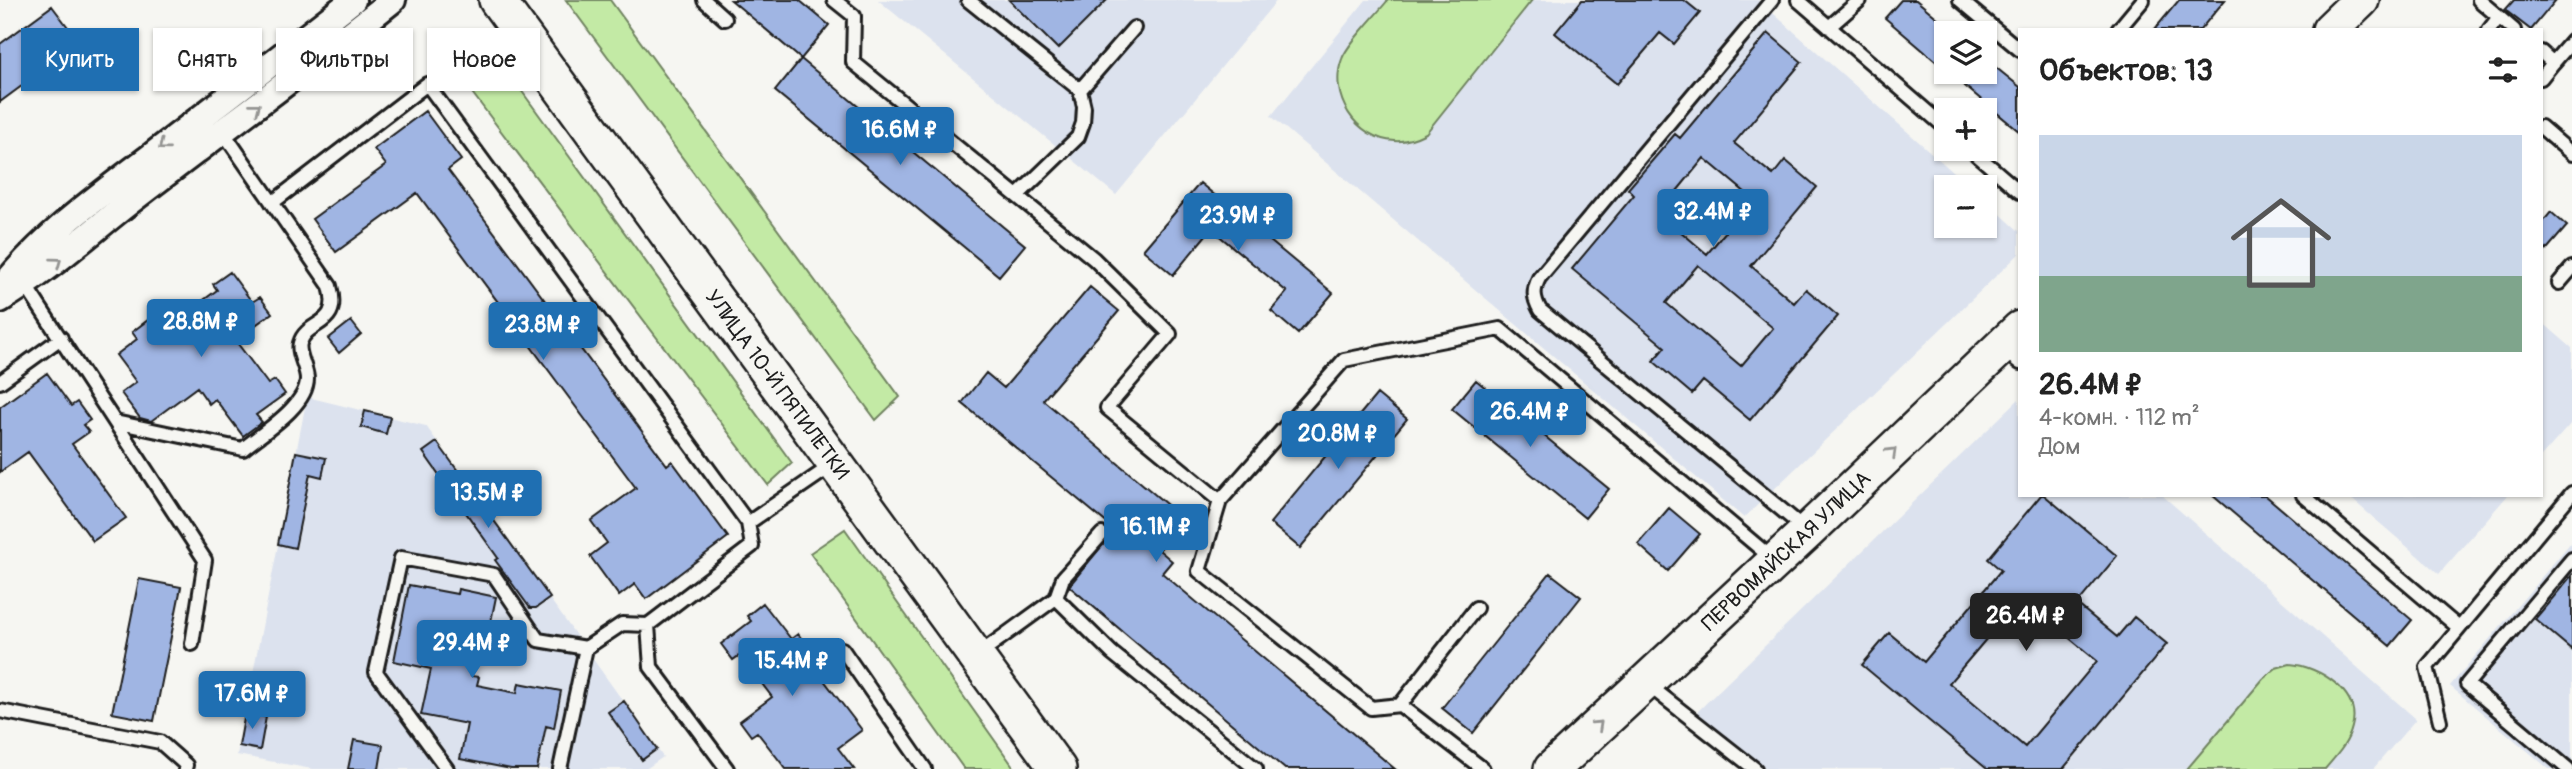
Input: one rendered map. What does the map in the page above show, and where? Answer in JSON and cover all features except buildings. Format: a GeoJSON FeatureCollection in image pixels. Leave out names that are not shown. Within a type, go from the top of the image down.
{"type":"FeatureCollection","features":[{"type":"Feature","properties":{"kind":"main road","name":"УЛИЦА 10-Й ПЯТИЛЕТКИ"},"geometry":{"type":"LineString","coordinates":[[497,0],[1058,769]]}},
{"type":"Feature","properties":{"kind":"main road"},"geometry":{"type":"LineString","coordinates":[[2332,28],[2361,0]]}},
{"type":"Feature","properties":{"kind":"main road","name":"ПЕРВОМАЙСКАЯ УЛИЦА"},"geometry":{"type":"LineString","coordinates":[[1552,769],[1775,561],[2013,347]]}},
{"type":"Feature","properties":{"kind":"street"},"geometry":{"type":"LineString","coordinates":[[0,300],[51,235],[353,0]]}},
{"type":"Feature","properties":{"kind":"street"},"geometry":{"type":"LineString","coordinates":[[13,282],[223,132],[393,0]]}},
{"type":"Feature","properties":{"kind":"lane"},"geometry":{"type":"LineString","coordinates":[[704,0],[725,19]]}},
{"type":"Feature","properties":{"kind":"lane"},"geometry":{"type":"LineString","coordinates":[[834,0],[854,16],[853,62],[1094,259],[1170,334],[1107,408],[1220,501]]}},
{"type":"Feature","properties":{"kind":"lane"},"geometry":{"type":"LineString","coordinates":[[968,0],[1080,90],[1084,107],[1083,123],[1078,137],[1017,196]]}},
{"type":"Feature","properties":{"kind":"lane"},"geometry":{"type":"LineString","coordinates":[[1772,0],[1539,278],[1534,289],[1534,300],[1540,310],[1808,531]]}},
{"type":"Feature","properties":{"kind":"lane"},"geometry":{"type":"LineString","coordinates":[[1798,0],[1934,118]]}},
{"type":"Feature","properties":{"kind":"lane"},"geometry":{"type":"LineString","coordinates":[[1829,27],[1860,0]]}},
{"type":"Feature","properties":{"kind":"lane"},"geometry":{"type":"LineString","coordinates":[[1959,0],[2018,48]]}},
{"type":"Feature","properties":{"kind":"lane"},"geometry":{"type":"LineString","coordinates":[[2120,28],[2143,0]]}},
{"type":"Feature","properties":{"kind":"lane"},"geometry":{"type":"LineString","coordinates":[[2479,0],[2512,28]]}},
{"type":"Feature","properties":{"kind":"lane"},"geometry":{"type":"LineString","coordinates":[[2491,28],[2499,17]]}},
{"type":"Feature","properties":{"kind":"lane"},"geometry":{"type":"LineString","coordinates":[[1080,90],[1134,28]]}},
{"type":"Feature","properties":{"kind":"lane"},"geometry":{"type":"LineString","coordinates":[[2543,76],[2572,41]]}},
{"type":"Feature","properties":{"kind":"lane"},"geometry":{"type":"LineString","coordinates":[[2543,54],[2553,63]]}},
{"type":"Feature","properties":{"kind":"lane"},"geometry":{"type":"LineString","coordinates":[[272,204],[427,84],[748,523],[752,546],[648,625],[622,624],[586,648],[538,640],[494,575],[401,558],[376,672],[447,769]]}},
{"type":"Feature","properties":{"kind":"lane"},"geometry":{"type":"LineString","coordinates":[[115,422],[243,449],[299,403],[307,384],[300,342],[328,316],[334,300],[330,286],[207,112]]}},
{"type":"Feature","properties":{"kind":"lane"},"geometry":{"type":"LineString","coordinates":[[2543,129],[2572,154]]}},
{"type":"Feature","properties":{"kind":"lane"},"geometry":{"type":"LineString","coordinates":[[1984,161],[2018,190]]}},
{"type":"Feature","properties":{"kind":"lane"},"geometry":{"type":"LineString","coordinates":[[2559,283],[2572,268]]}},
{"type":"Feature","properties":{"kind":"lane"},"geometry":{"type":"LineString","coordinates":[[13,282],[61,338],[205,560],[192,644]]}},
{"type":"Feature","properties":{"kind":"lane"},"geometry":{"type":"LineString","coordinates":[[1483,769],[1399,705],[1371,708],[1199,571],[1220,501],[1344,360],[1500,329],[1775,561]]}},
{"type":"Feature","properties":{"kind":"lane"},"geometry":{"type":"LineString","coordinates":[[0,382],[61,338]]}},
{"type":"Feature","properties":{"kind":"lane"},"geometry":{"type":"LineString","coordinates":[[748,523],[835,463]]}},
{"type":"Feature","properties":{"kind":"lane"},"geometry":{"type":"LineString","coordinates":[[2440,721],[2427,667],[2572,493]]}},
{"type":"Feature","properties":{"kind":"lane"},"geometry":{"type":"LineString","coordinates":[[2305,497],[2459,628]]}},
{"type":"Feature","properties":{"kind":"lane"},"geometry":{"type":"LineString","coordinates":[[976,656],[1056,598],[1063,578],[1102,534]]}},
{"type":"Feature","properties":{"kind":"lane"},"geometry":{"type":"LineString","coordinates":[[2568,769],[2467,684],[2572,559]]}},
{"type":"Feature","properties":{"kind":"lane"},"geometry":{"type":"LineString","coordinates":[[1056,598],[1112,653],[1256,769]]}},
{"type":"Feature","properties":{"kind":"lane"},"geometry":{"type":"LineString","coordinates":[[1399,705],[1476,608]]}},
{"type":"Feature","properties":{"kind":"lane"},"geometry":{"type":"LineString","coordinates":[[648,625],[651,667],[727,769]]}},
{"type":"Feature","properties":{"kind":"lane"},"geometry":{"type":"LineString","coordinates":[[560,769],[586,648]]}},
{"type":"Feature","properties":{"kind":"lane"},"geometry":{"type":"LineString","coordinates":[[842,649],[925,769]]}},
{"type":"Feature","properties":{"kind":"lane"},"geometry":{"type":"LineString","coordinates":[[1644,682],[1751,768]]}},
{"type":"Feature","properties":{"kind":"lane"},"geometry":{"type":"LineString","coordinates":[[0,711],[160,743],[186,765],[185,769]]}},
{"type":"Feature","properties":{"kind":"shaded area"},"geometry":{"type":"Polygon","coordinates":[[[878,0],[1277,0],[1116,195],[878,0]]]}},
{"type":"Feature","properties":{"kind":"shaded area"},"geometry":{"type":"Polygon","coordinates":[[[1366,0],[1758,0],[1934,155],[1934,161],[1941,161],[1956,175],[1934,175],[1934,238],[1997,238],[1997,211],[2018,230],[2018,255],[1744,518],[1271,116],[1366,0]]]}},
{"type":"Feature","properties":{"kind":"shaded area"},"geometry":{"type":"Polygon","coordinates":[[[2543,323],[2572,348],[2572,422],[2543,455],[2543,323]]]}},
{"type":"Feature","properties":{"kind":"shaded area"},"geometry":{"type":"Polygon","coordinates":[[[307,397],[426,426],[663,757],[646,769],[312,769],[237,755],[307,397]]]}},
{"type":"Feature","properties":{"kind":"shaded area"},"geometry":{"type":"Polygon","coordinates":[[[2018,400],[2018,497],[2164,497],[2416,719],[2373,769],[1767,769],[1696,713],[2018,400]]]}},
{"type":"Feature","properties":{"kind":"shaded area"},"geometry":{"type":"Polygon","coordinates":[[[2349,497],[2506,497],[2439,574],[2349,497]]]}},
{"type":"Feature","properties":{"kind":"shaded area"},"geometry":{"type":"Polygon","coordinates":[[[2572,541],[2572,769],[2549,769],[2450,686],[2572,541]]]}},
{"type":"Feature","properties":{"kind":"green space"},"geometry":{"type":"Polygon","coordinates":[[[566,0],[610,0],[900,397],[876,420],[566,0]]]}},
{"type":"Feature","properties":{"kind":"green space"},"geometry":{"type":"Polygon","coordinates":[[[1388,0],[1532,0],[1426,133],[1399,141],[1368,133],[1357,124],[1342,101],[1339,87],[1339,73],[1345,53],[1388,0]]]}},
{"type":"Feature","properties":{"kind":"green space"},"geometry":{"type":"Polygon","coordinates":[[[471,91],[522,91],[792,463],[768,485],[471,91]]]}},
{"type":"Feature","properties":{"kind":"green space"},"geometry":{"type":"Polygon","coordinates":[[[845,529],[1015,769],[964,769],[810,553],[845,529]]]}},
{"type":"Feature","properties":{"kind":"green space"},"geometry":{"type":"Polygon","coordinates":[[[2290,664],[2325,676],[2344,692],[2350,703],[2353,714],[2348,739],[2325,769],[2187,769],[2263,679],[2276,668],[2290,664]]]}}]}
